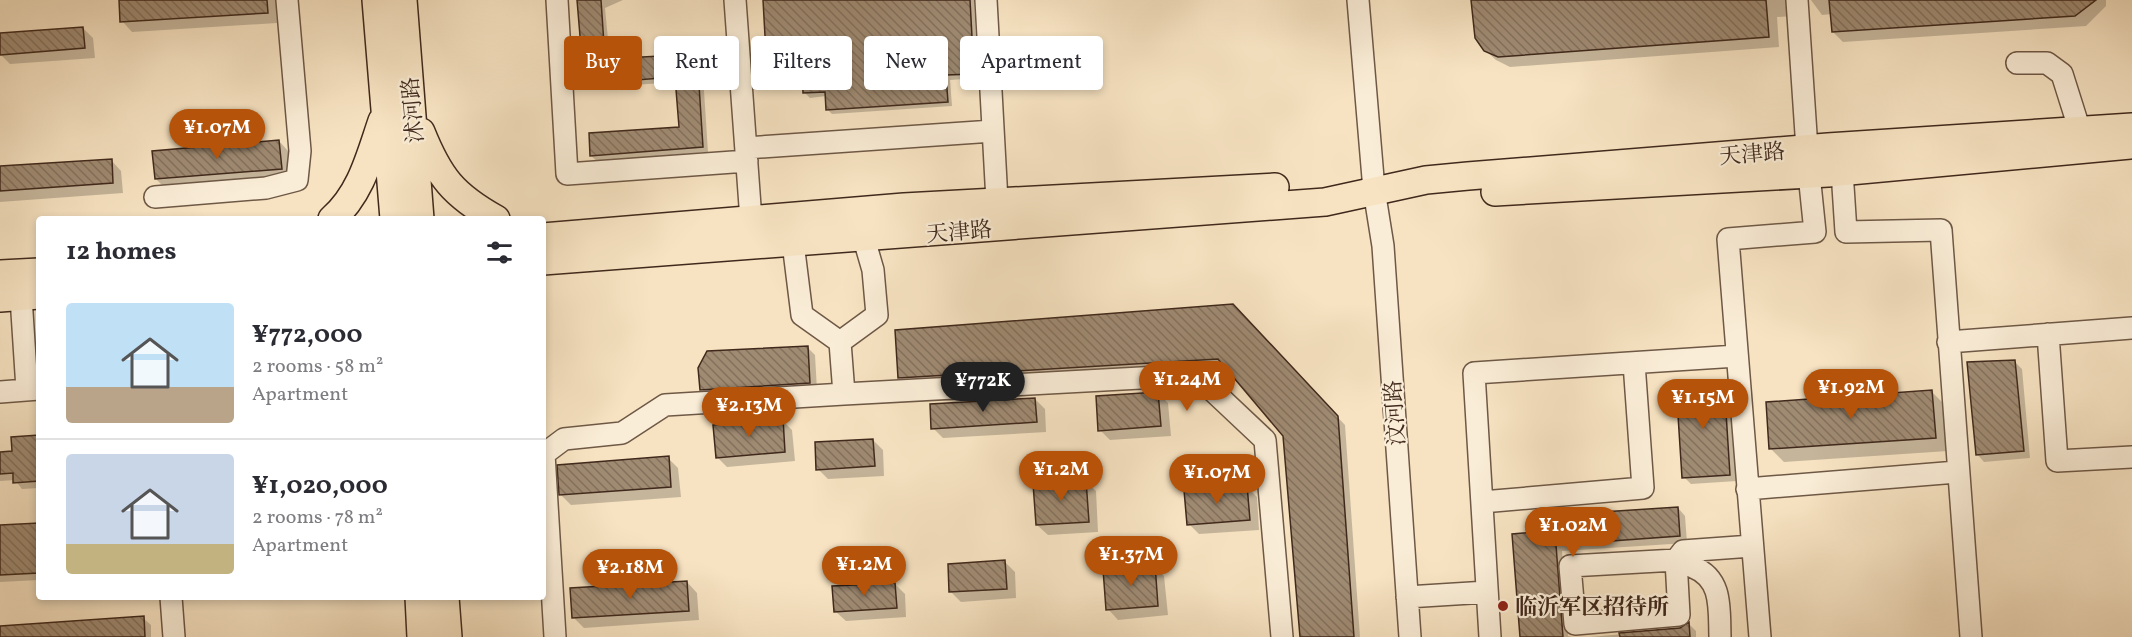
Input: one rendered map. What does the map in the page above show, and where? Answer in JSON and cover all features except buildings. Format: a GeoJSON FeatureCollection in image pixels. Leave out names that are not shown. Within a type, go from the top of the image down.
{"type":"FeatureCollection","features":[{"type":"Feature","properties":{"kind":"main road","name":"沭河路"},"geometry":{"type":"LineString","coordinates":[[376,0],[394,216]]}},
{"type":"Feature","properties":{"kind":"main road","name":"沭河路"},"geometry":{"type":"LineString","coordinates":[[403,0],[420,216]]}},
{"type":"Feature","properties":{"kind":"main road"},"geometry":{"type":"LineString","coordinates":[[412,108],[434,164],[465,202],[491,216]]}},
{"type":"Feature","properties":{"kind":"main road"},"geometry":{"type":"LineString","coordinates":[[335,216],[344,208],[361,182],[385,111]]}},
{"type":"Feature","properties":{"kind":"main road","name":"天津路"},"geometry":{"type":"LineString","coordinates":[[546,260],[586,245],[752,220],[997,201],[1324,184],[1426,198],[1808,161],[2080,130],[2132,127]]}},
{"type":"Feature","properties":{"kind":"main road","name":"天津路"},"geometry":{"type":"LineString","coordinates":[[1808,161],[1842,171],[2132,145]]}},
{"type":"Feature","properties":{"kind":"main road","name":"天津路"},"geometry":{"type":"LineString","coordinates":[[546,238],[586,245],[793,243],[864,239],[1325,202],[1374,190]]}},
{"type":"Feature","properties":{"kind":"main road"},"geometry":{"type":"LineString","coordinates":[[546,229],[586,245]]}},
{"type":"Feature","properties":{"kind":"main road"},"geometry":{"type":"LineString","coordinates":[[546,268],[586,245]]}},
{"type":"Feature","properties":{"kind":"main road"},"geometry":{"type":"LineString","coordinates":[[0,274],[36,272]]}},
{"type":"Feature","properties":{"kind":"main road"},"geometry":{"type":"LineString","coordinates":[[418,600],[421,637]]}},
{"type":"Feature","properties":{"kind":"main road"},"geometry":{"type":"LineString","coordinates":[[446,600],[448,637]]}},
{"type":"Feature","properties":{"kind":"street"},"geometry":{"type":"LineString","coordinates":[[155,197],[266,189],[297,180],[300,151],[287,0]]}},
{"type":"Feature","properties":{"kind":"street"},"geometry":{"type":"LineString","coordinates":[[557,0],[567,174],[993,131]]}},
{"type":"Feature","properties":{"kind":"street"},"geometry":{"type":"LineString","coordinates":[[735,0],[752,220]]}},
{"type":"Feature","properties":{"kind":"street"},"geometry":{"type":"LineString","coordinates":[[986,0],[997,201]]}},
{"type":"Feature","properties":{"kind":"street","name":"汶河路"},"geometry":{"type":"LineString","coordinates":[[1358,0],[1374,190],[1383,246],[1410,637]]}},
{"type":"Feature","properties":{"kind":"street","name":"汶河路"},"geometry":{"type":"LineString","coordinates":[[1366,0],[1380,140],[1374,190],[1372,247],[1402,637]]}},
{"type":"Feature","properties":{"kind":"street"},"geometry":{"type":"LineString","coordinates":[[1760,637],[1728,239],[1815,232],[1797,0]]}},
{"type":"Feature","properties":{"kind":"street"},"geometry":{"type":"LineString","coordinates":[[2017,63],[2046,63],[2062,74],[2080,130]]}},
{"type":"Feature","properties":{"kind":"street"},"geometry":{"type":"LineString","coordinates":[[1842,171],[1846,232],[1941,230],[1957,472],[1971,637]]}},
{"type":"Feature","properties":{"kind":"street"},"geometry":{"type":"LineString","coordinates":[[840,342],[877,315],[873,270],[864,239]]}},
{"type":"Feature","properties":{"kind":"street"},"geometry":{"type":"LineString","coordinates":[[793,243],[802,315],[840,342]]}},
{"type":"Feature","properties":{"kind":"street"},"geometry":{"type":"LineString","coordinates":[[0,392],[33,389],[20,297]]}},
{"type":"Feature","properties":{"kind":"street"},"geometry":{"type":"LineString","coordinates":[[1948,342],[2132,327]]}},
{"type":"Feature","properties":{"kind":"street"},"geometry":{"type":"LineString","coordinates":[[2048,334],[2057,461],[2132,457]]}},
{"type":"Feature","properties":{"kind":"street"},"geometry":{"type":"LineString","coordinates":[[840,342],[844,394]]}},
{"type":"Feature","properties":{"kind":"street"},"geometry":{"type":"LineString","coordinates":[[1490,637],[1473,373],[1737,356]]}},
{"type":"Feature","properties":{"kind":"street"},"geometry":{"type":"LineString","coordinates":[[1482,502],[1643,488],[1634,363]]}},
{"type":"Feature","properties":{"kind":"street"},"geometry":{"type":"LineString","coordinates":[[546,452],[564,439],[622,433],[665,405],[1196,375],[1264,440],[1282,637]]}},
{"type":"Feature","properties":{"kind":"street"},"geometry":{"type":"LineString","coordinates":[[1747,489],[1957,472]]}},
{"type":"Feature","properties":{"kind":"street"},"geometry":{"type":"LineString","coordinates":[[546,487],[555,637]]}},
{"type":"Feature","properties":{"kind":"street"},"geometry":{"type":"LineString","coordinates":[[1720,637],[1715,583],[1705,572],[1685,563],[1570,566],[1575,624],[1679,615],[1685,563],[1683,551],[1752,546]]}},
{"type":"Feature","properties":{"kind":"street"},"geometry":{"type":"LineString","coordinates":[[1407,597],[1487,592]]}},
{"type":"Feature","properties":{"kind":"street"},"geometry":{"type":"LineString","coordinates":[[171,600],[174,637]]}},
{"type":"Feature","properties":{"kind":"place","name":"临沂军区招待所"},"geometry":{"type":"Point","coordinates":[1503,606]}}]}
